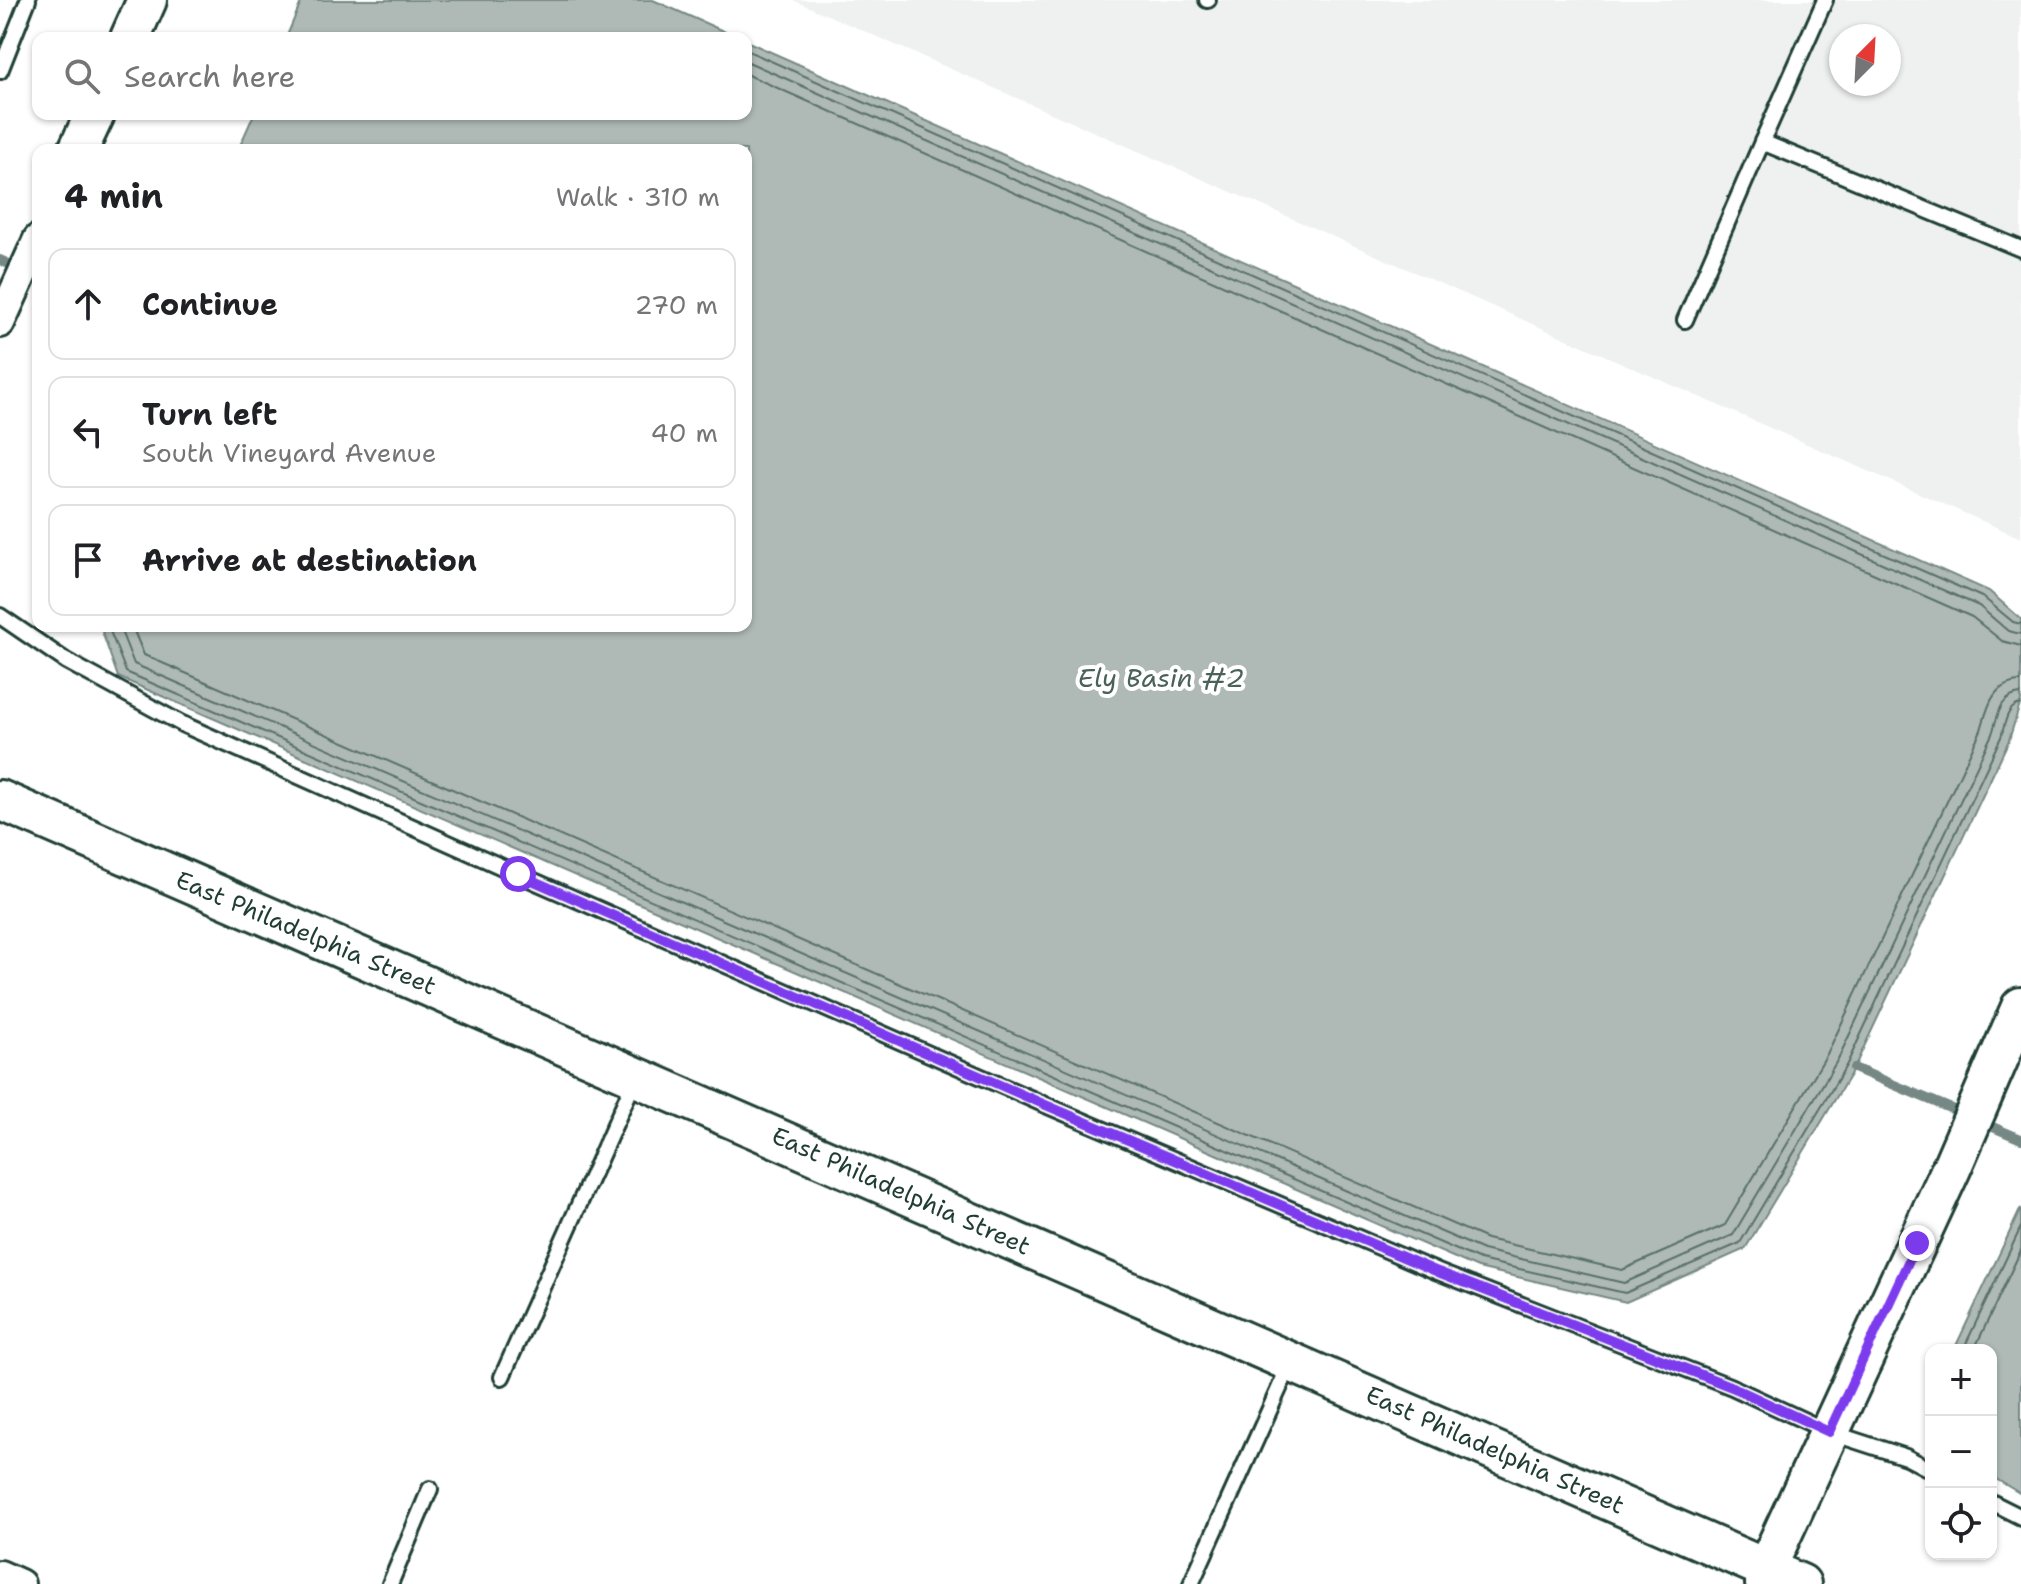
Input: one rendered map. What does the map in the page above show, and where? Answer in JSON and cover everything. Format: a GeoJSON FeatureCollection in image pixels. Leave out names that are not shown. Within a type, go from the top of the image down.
{"type":"FeatureCollection","features":[{"type":"Feature","properties":{"kind":"street"},"geometry":{"type":"LineString","coordinates":[[133,32],[147,0]]}},
{"type":"Feature","properties":{"kind":"street"},"geometry":{"type":"LineString","coordinates":[[81,144],[92,120]]}},
{"type":"Feature","properties":{"kind":"street"},"geometry":{"type":"LineString","coordinates":[[1,320],[32,252]]}},
{"type":"Feature","properties":{"kind":"street","name":"East Philadelphia Street"},"geometry":{"type":"LineString","coordinates":[[0,800],[1292,1362],[1760,1579],[1801,1584]]}},
{"type":"Feature","properties":{"kind":"street"},"geometry":{"type":"LineString","coordinates":[[1760,1579],[1951,1169],[2021,1007]]}},
{"type":"Feature","properties":{"kind":"street"},"geometry":{"type":"LineString","coordinates":[[0,1575],[20,1584]]}},
{"type":"Feature","properties":{"kind":"lane"},"geometry":{"type":"LineString","coordinates":[[0,71],[28,0]]}},
{"type":"Feature","properties":{"kind":"lane"},"geometry":{"type":"LineString","coordinates":[[1685,320],[1825,0]]}},
{"type":"Feature","properties":{"kind":"lane"},"geometry":{"type":"LineString","coordinates":[[1762,142],[2021,249]]}},
{"type":"Feature","properties":{"kind":"lane"},"geometry":{"type":"LineString","coordinates":[[0,616],[66,661],[182,724],[518,874],[1085,1122],[1438,1272],[1732,1387],[1829,1432],[1906,1457],[1925,1467]]}},
{"type":"Feature","properties":{"kind":"lane"},"geometry":{"type":"LineString","coordinates":[[502,1377],[637,1076]]}},
{"type":"Feature","properties":{"kind":"lane"},"geometry":{"type":"LineString","coordinates":[[1191,1584],[1292,1362]]}},
{"type":"Feature","properties":{"kind":"lane"},"geometry":{"type":"LineString","coordinates":[[390,1584],[430,1489]]}},
{"type":"Feature","properties":{"kind":"lane"},"geometry":{"type":"LineString","coordinates":[[1997,1505],[2021,1517]]}},
{"type":"Feature","properties":{"kind":"shaded area"},"geometry":{"type":"Polygon","coordinates":[[[793,0],[2021,0],[2021,538],[793,0]]]}},
{"type":"Feature","properties":{"kind":"water"},"geometry":{"type":"Polygon","coordinates":[[[302,0],[653,0],[725,32],[289,32],[302,0]]]}},
{"type":"Feature","properties":{"kind":"water","name":"Ely Basin #2"},"geometry":{"type":"Polygon","coordinates":[[[752,44],[1989,591],[2021,619],[2021,701],[2009,740],[1854,1068],[1745,1249],[1626,1302],[1478,1268],[118,677],[102,632],[752,632],[752,144],[241,144],[251,120],[752,120],[752,44]]]}},
{"type":"Feature","properties":{"kind":"water"},"geometry":{"type":"Polygon","coordinates":[[[2021,1208],[2021,1494],[1997,1480],[1997,1344],[1957,1344],[2021,1208]]]}},
{"type":"Feature","properties":{"kind":"waterway"},"geometry":{"type":"LineString","coordinates":[[0,260],[32,274]]}},
{"type":"Feature","properties":{"kind":"waterway"},"geometry":{"type":"LineString","coordinates":[[1854,1068],[1966,1115]]}},
{"type":"Feature","properties":{"kind":"waterway"},"geometry":{"type":"LineString","coordinates":[[1981,1122],[2021,1139]]}},
{"type":"Feature","properties":{"kind":"route"},"geometry":{"type":"LineString","coordinates":[[518,874],[1041,1103],[1438,1272],[1732,1387],[1829,1432],[1917,1243]]}}]}
